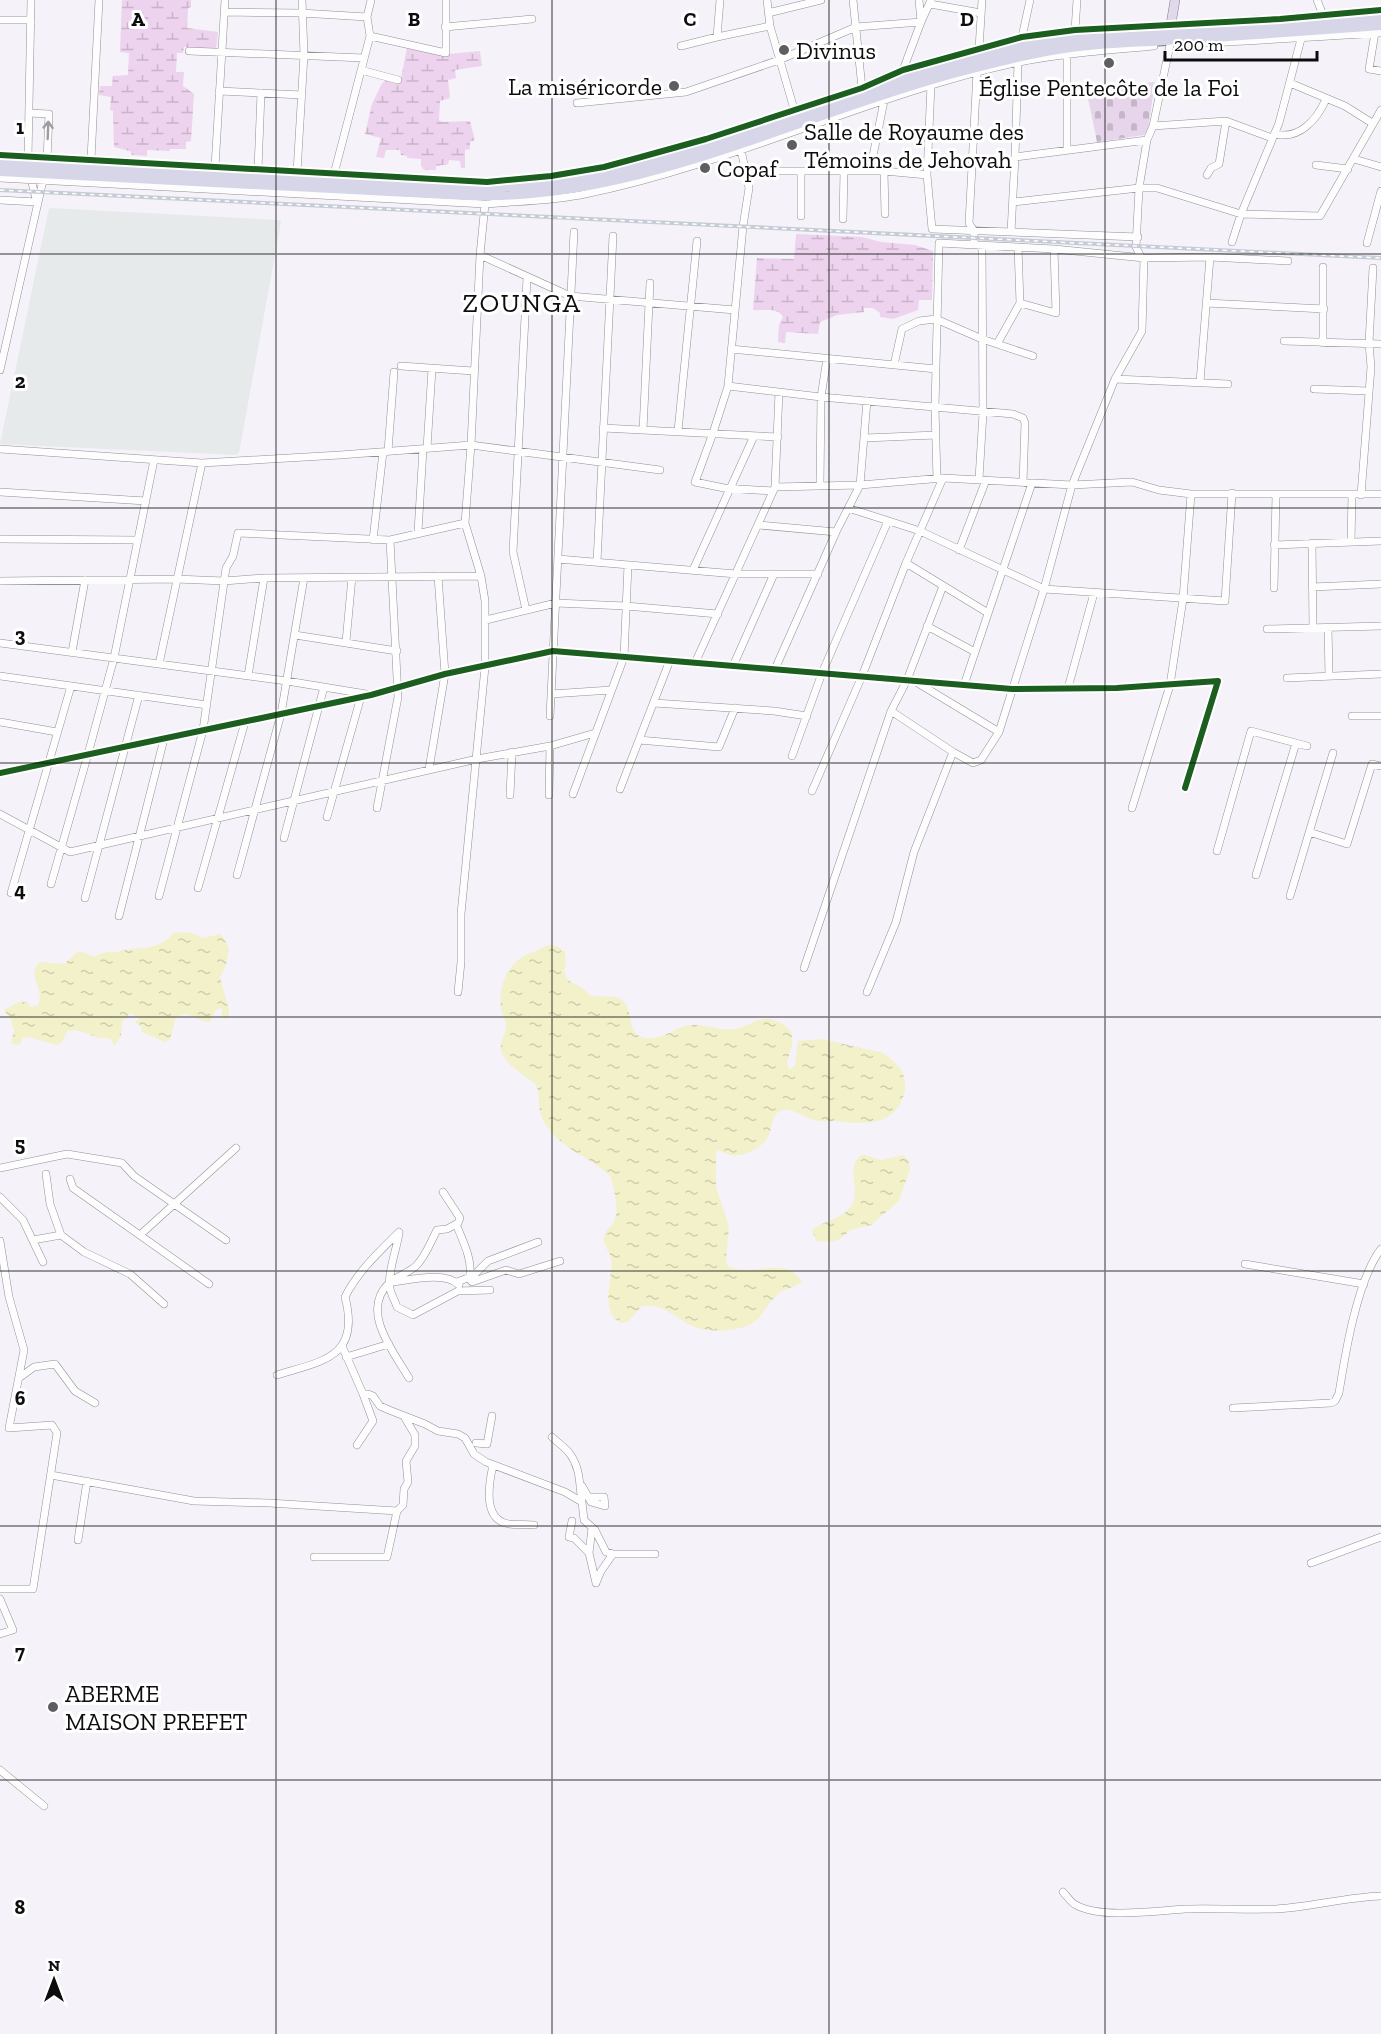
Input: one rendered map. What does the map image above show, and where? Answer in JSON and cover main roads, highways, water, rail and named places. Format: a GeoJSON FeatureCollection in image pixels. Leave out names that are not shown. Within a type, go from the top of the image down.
{"type":"FeatureCollection","features":[{"type":"Feature","properties":{"kind":"highway"},"geometry":{"type":"LineString","coordinates":[[0,164],[29,168],[488,196],[551,192],[606,182],[740,146],[892,91],[955,72],[1021,56],[1072,46],[1171,34],[1381,17]]}},
{"type":"Feature","properties":{"kind":"highway"},"geometry":{"type":"LineString","coordinates":[[45,169],[467,187],[508,187],[550,183],[617,172],[707,145],[892,83],[1019,47],[1073,38],[1379,30]]}},
{"type":"Feature","properties":{"kind":"highway"},"geometry":{"type":"LineString","coordinates":[[0,171],[29,168]]}},
{"type":"Feature","properties":{"kind":"main road"},"geometry":{"type":"LineString","coordinates":[[1171,34],[1175,0]]}},
{"type":"Feature","properties":{"kind":"water"},"geometry":{"type":"Polygon","coordinates":[[[174,932],[192,933],[202,938],[221,934],[229,948],[226,965],[220,977],[229,1010],[226,1018],[222,1018],[220,1008],[216,1010],[210,1022],[183,1014],[175,1019],[171,1039],[165,1042],[142,1032],[141,1027],[135,1022],[140,1018],[130,1013],[122,1022],[121,1036],[114,1046],[111,1039],[98,1038],[75,1030],[68,1031],[61,1043],[57,1045],[28,1037],[23,1038],[19,1045],[11,1044],[14,1031],[11,1020],[4,1010],[21,1001],[31,1007],[38,1005],[40,994],[34,972],[40,962],[64,964],[78,952],[94,957],[105,952],[149,947],[165,941],[174,932]]]}},
{"type":"Feature","properties":{"kind":"water"},"geometry":{"type":"Polygon","coordinates":[[[550,945],[557,946],[565,952],[564,970],[571,982],[588,994],[623,1000],[634,1031],[639,1036],[657,1038],[691,1025],[735,1029],[761,1019],[770,1019],[783,1024],[792,1034],[792,1045],[787,1063],[790,1070],[795,1065],[798,1041],[822,1039],[883,1053],[903,1073],[904,1096],[894,1112],[887,1117],[861,1123],[822,1121],[784,1110],[775,1115],[769,1135],[758,1148],[742,1155],[729,1155],[718,1150],[716,1153],[716,1187],[729,1226],[727,1265],[746,1270],[787,1269],[802,1282],[778,1294],[754,1322],[741,1328],[706,1330],[692,1326],[657,1307],[642,1306],[629,1321],[621,1323],[611,1314],[608,1298],[611,1259],[604,1240],[606,1232],[616,1217],[616,1199],[610,1176],[564,1144],[549,1129],[542,1118],[536,1085],[504,1058],[501,1049],[506,1026],[501,1010],[503,981],[517,961],[550,945]]]}},
{"type":"Feature","properties":{"kind":"water"},"geometry":{"type":"Polygon","coordinates":[[[861,1155],[881,1160],[903,1155],[908,1159],[910,1169],[899,1201],[871,1225],[851,1230],[838,1240],[816,1241],[812,1230],[844,1213],[852,1205],[855,1193],[854,1166],[861,1155]]]}},
{"type":"Feature","properties":{"kind":"railway"},"geometry":{"type":"LineString","coordinates":[[0,190],[1381,258]]}},
{"type":"Feature","properties":{"kind":"place","name":"Divinus"},"geometry":{"type":"Point","coordinates":[784,50]}},
{"type":"Feature","properties":{"kind":"place","name":"Église Pentecôte de la Foi"},"geometry":{"type":"Point","coordinates":[1109,63]}},
{"type":"Feature","properties":{"kind":"place","name":"La miséricorde"},"geometry":{"type":"Point","coordinates":[674,86]}},
{"type":"Feature","properties":{"kind":"place","name":"Salle de Royaume des Témoins de Jehovah"},"geometry":{"type":"Point","coordinates":[792,145]}},
{"type":"Feature","properties":{"kind":"place","name":"Copaf"},"geometry":{"type":"Point","coordinates":[705,168]}},
{"type":"Feature","properties":{"kind":"place","name":"ABERME MAISON PREFET"},"geometry":{"type":"Point","coordinates":[53,1707]}},
{"type":"Feature","properties":{"kind":"district","name":"ZOUNGA"},"geometry":{"type":"Point","coordinates":[522,303]}}]}
